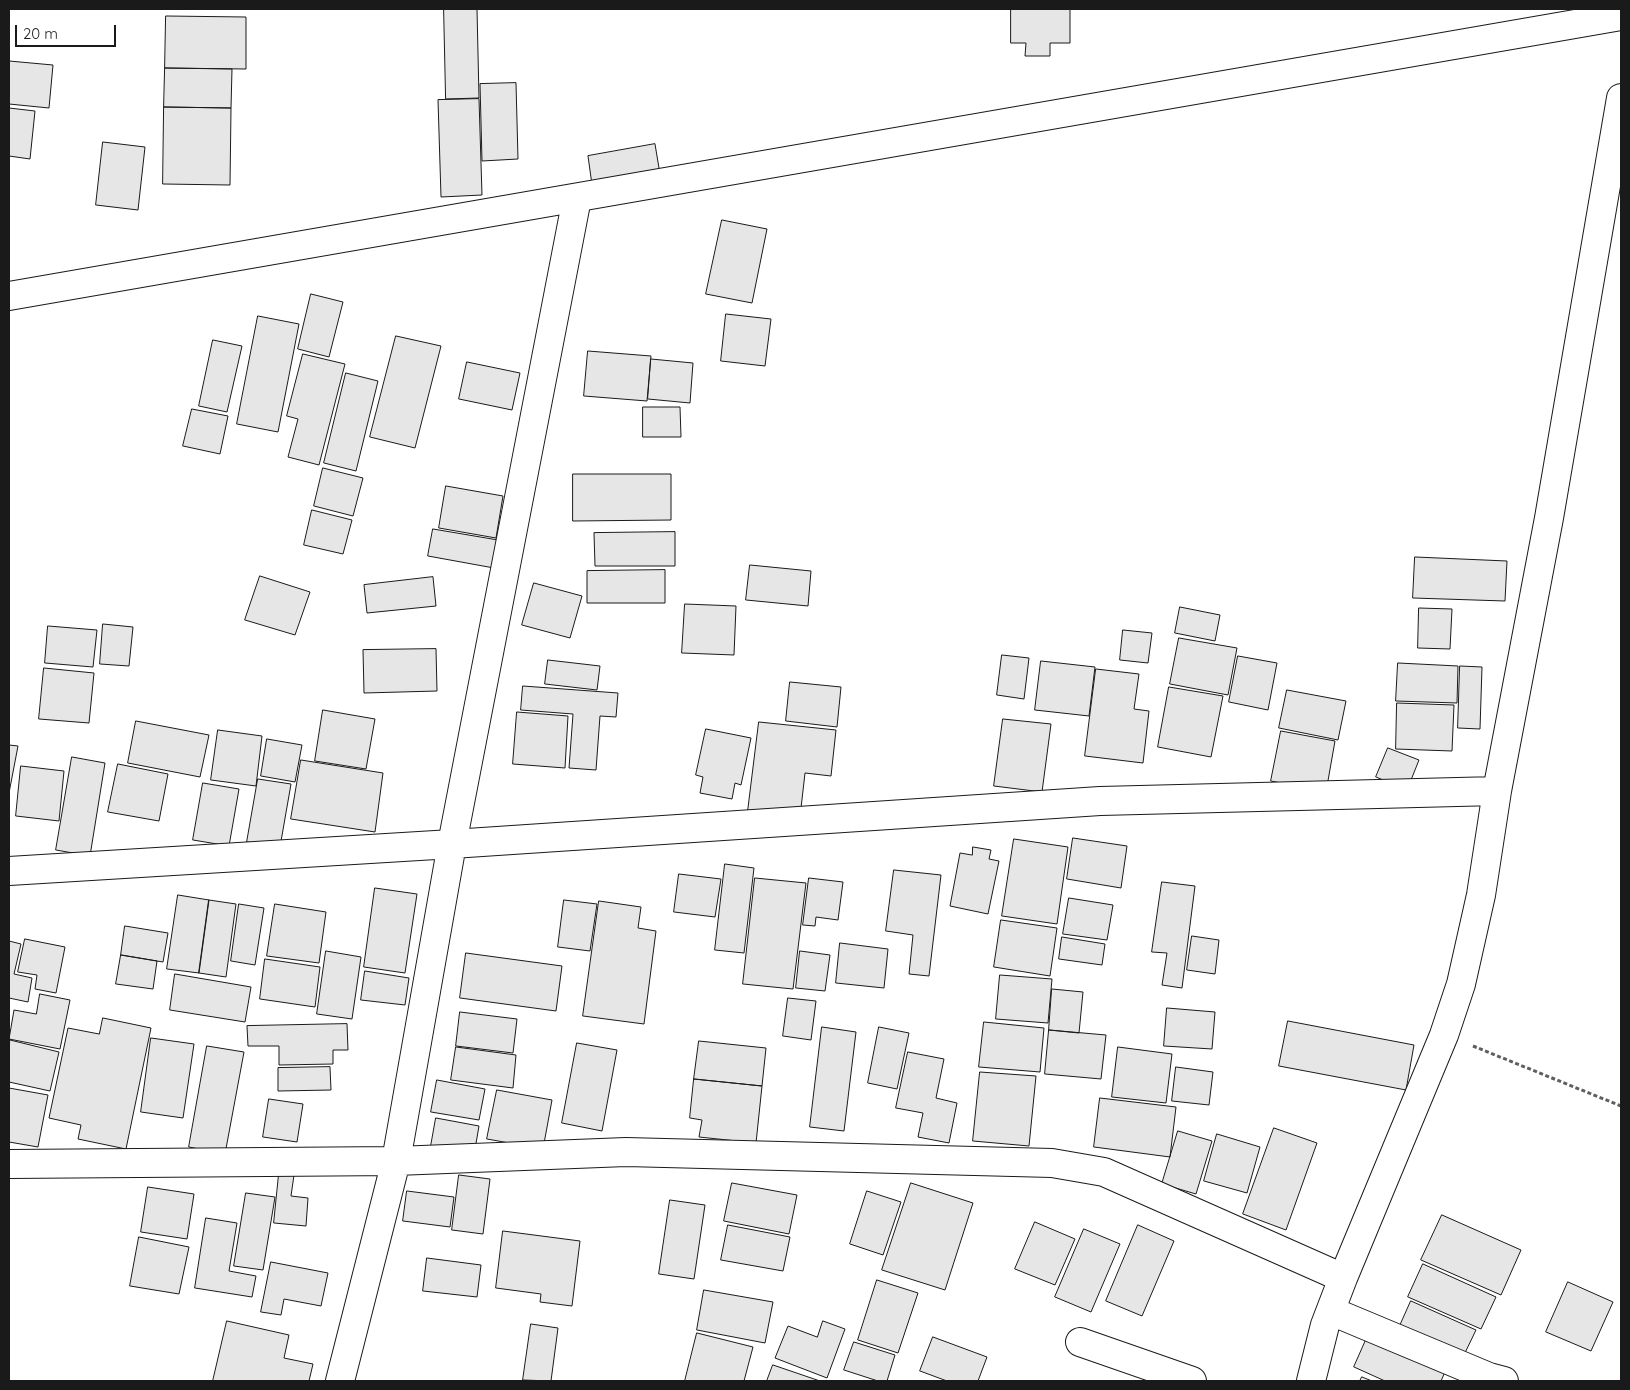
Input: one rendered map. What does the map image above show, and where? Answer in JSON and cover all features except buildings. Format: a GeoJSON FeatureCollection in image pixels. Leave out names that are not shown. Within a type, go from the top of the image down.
{"type":"FeatureCollection","features":[{"type":"Feature","properties":{"kind":"street"},"geometry":{"type":"LineString","coordinates":[[9,296],[1621,16]]}},
{"type":"Feature","properties":{"kind":"street"},"geometry":{"type":"LineString","coordinates":[[1311,1381],[1331,1310],[1444,1035],[1462,984],[1477,913],[1497,791],[1549,518],[1621,98]]}},
{"type":"Feature","properties":{"kind":"street"},"geometry":{"type":"LineString","coordinates":[[340,1381],[396,1161],[452,844],[577,198]]}},
{"type":"Feature","properties":{"kind":"street"},"geometry":{"type":"LineString","coordinates":[[9,871],[1100,801],[1497,791]]}},
{"type":"Feature","properties":{"kind":"street"},"geometry":{"type":"LineString","coordinates":[[9,1164],[396,1161],[626,1152],[1052,1163],[1104,1172],[1344,1278]]}},
{"type":"Feature","properties":{"kind":"street"},"geometry":{"type":"LineString","coordinates":[[1331,1310],[1504,1381]]}},
{"type":"Feature","properties":{"kind":"street"},"geometry":{"type":"LineString","coordinates":[[1080,1342],[1192,1381]]}},
{"type":"Feature","properties":{"kind":"path"},"geometry":{"type":"LineString","coordinates":[[1444,1035],[1621,1106]]}}]}
